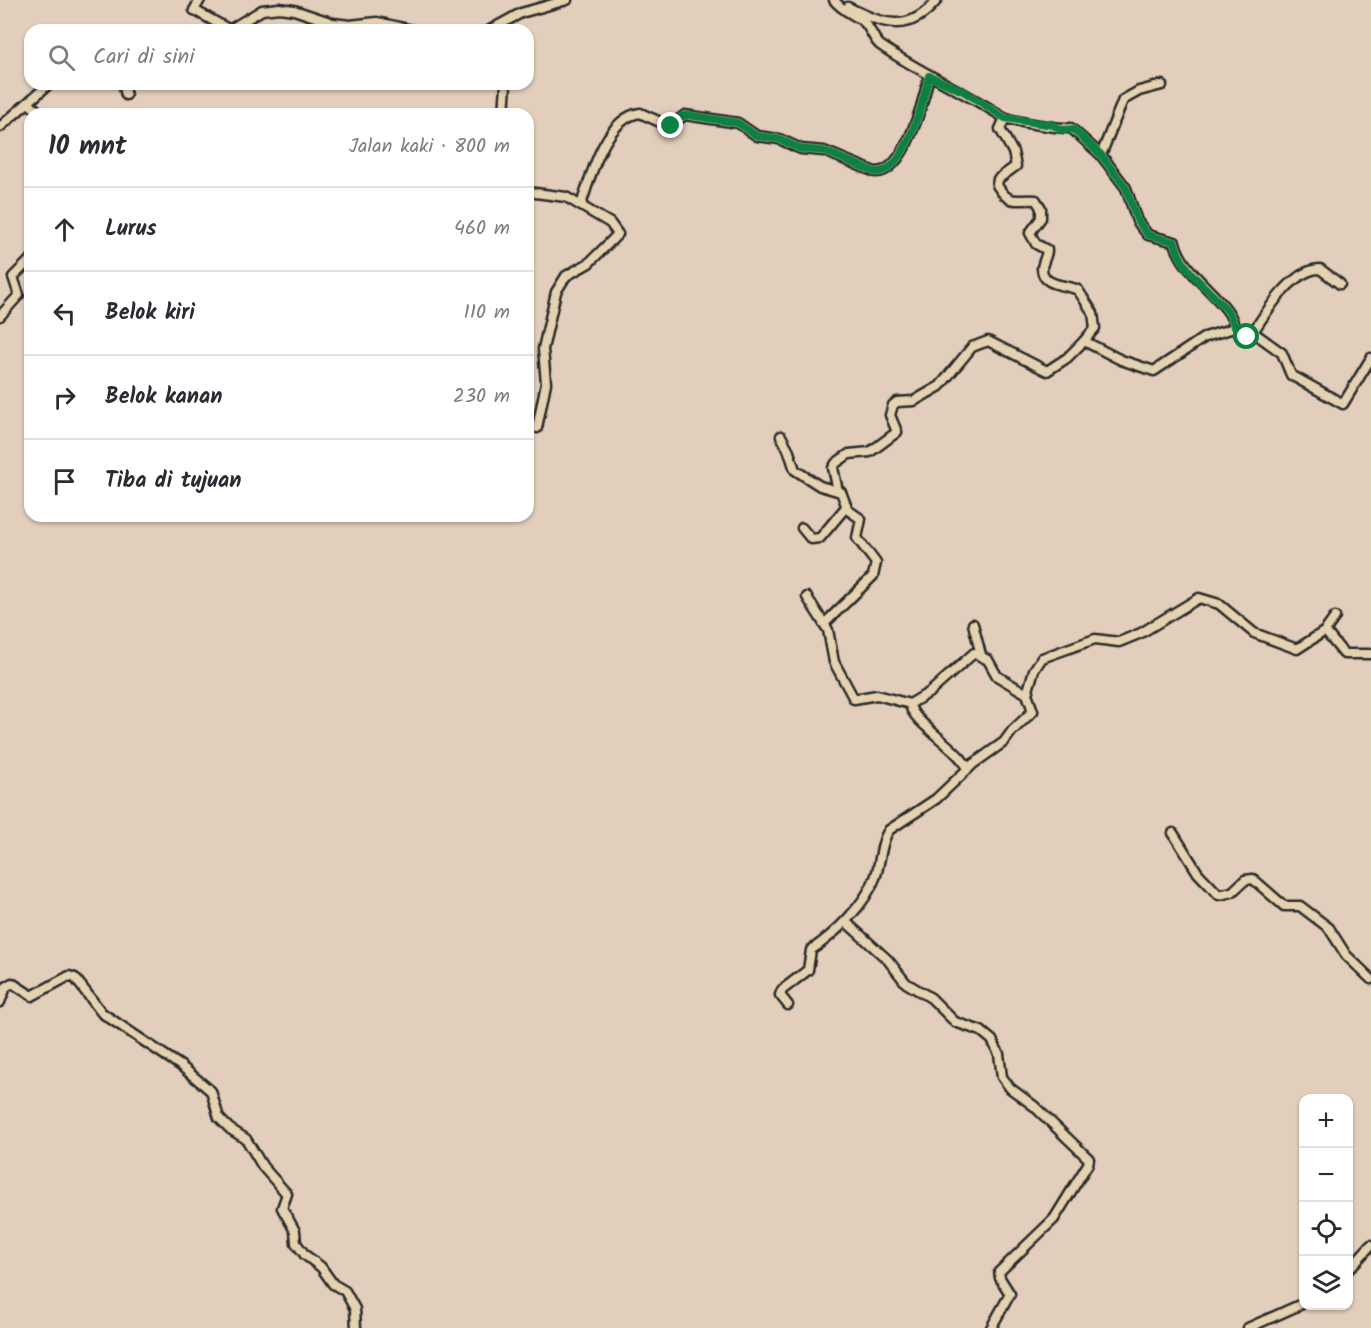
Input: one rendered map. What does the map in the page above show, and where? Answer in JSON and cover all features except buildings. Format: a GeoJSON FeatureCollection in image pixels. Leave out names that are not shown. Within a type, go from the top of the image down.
{"type":"FeatureCollection","features":[{"type":"Feature","properties":{"kind":"street"},"geometry":{"type":"LineString","coordinates":[[200,0],[194,10],[219,24]]}},
{"type":"Feature","properties":{"kind":"street"},"geometry":{"type":"LineString","coordinates":[[501,24],[521,13],[567,0]]}},
{"type":"Feature","properties":{"kind":"street"},"geometry":{"type":"LineString","coordinates":[[834,0],[874,19],[893,24],[916,19],[937,0]]}},
{"type":"Feature","properties":{"kind":"street"},"geometry":{"type":"LineString","coordinates":[[834,0],[866,25],[878,43],[929,76],[963,91],[1003,122],[1053,125],[1062,130],[1071,128],[1101,155],[1126,188],[1137,220],[1148,235],[1175,242],[1178,254],[1190,272],[1232,316],[1234,328],[1245,338],[1277,298],[1306,273],[1320,269],[1340,284]]}},
{"type":"Feature","properties":{"kind":"street"},"geometry":{"type":"LineString","coordinates":[[240,24],[262,10],[279,8],[342,24]]}},
{"type":"Feature","properties":{"kind":"street"},"geometry":{"type":"LineString","coordinates":[[359,24],[377,22],[386,24]]}},
{"type":"Feature","properties":{"kind":"street"},"geometry":{"type":"LineString","coordinates":[[581,205],[597,158],[620,123],[635,114],[643,114],[669,126],[688,115],[738,123],[757,136],[779,139],[801,149],[824,151],[878,173],[889,168],[907,144],[929,76]]}},
{"type":"Feature","properties":{"kind":"street"},"geometry":{"type":"LineString","coordinates":[[1101,155],[1123,100],[1139,91],[1162,86]]}},
{"type":"Feature","properties":{"kind":"street"},"geometry":{"type":"LineString","coordinates":[[0,128],[42,90]]}},
{"type":"Feature","properties":{"kind":"street"},"geometry":{"type":"LineString","coordinates":[[125,90],[126,95]]}},
{"type":"Feature","properties":{"kind":"street"},"geometry":{"type":"LineString","coordinates":[[504,108],[506,90]]}},
{"type":"Feature","properties":{"kind":"street"},"geometry":{"type":"LineString","coordinates":[[28,103],[34,108]]}},
{"type":"Feature","properties":{"kind":"street"},"geometry":{"type":"LineString","coordinates":[[824,624],[873,576],[877,568],[873,555],[857,538],[861,519],[846,507],[838,491],[833,468],[836,463],[849,454],[870,452],[896,433],[890,412],[893,405],[897,402],[914,401],[940,386],[958,366],[963,356],[975,346],[992,341],[1047,371],[1067,358],[1095,328],[1093,313],[1078,290],[1054,284],[1044,276],[1042,266],[1047,250],[1036,244],[1030,233],[1041,218],[1041,208],[1036,200],[1018,202],[1009,198],[997,185],[997,181],[1016,164],[1003,122]]}},
{"type":"Feature","properties":{"kind":"street"},"geometry":{"type":"LineString","coordinates":[[534,193],[566,197],[610,223],[618,234],[589,263],[566,276],[556,292],[543,349],[546,383],[537,428]]}},
{"type":"Feature","properties":{"kind":"street"},"geometry":{"type":"LineString","coordinates":[[0,316],[19,294],[13,277],[24,266]]}},
{"type":"Feature","properties":{"kind":"street"},"geometry":{"type":"LineString","coordinates":[[1084,341],[1121,360],[1154,370],[1205,337],[1234,328]]}},
{"type":"Feature","properties":{"kind":"street"},"geometry":{"type":"LineString","coordinates":[[1252,332],[1282,353],[1291,375],[1343,404],[1371,358]]}},
{"type":"Feature","properties":{"kind":"street"},"geometry":{"type":"LineString","coordinates":[[781,436],[795,470],[820,486],[838,491]]}},
{"type":"Feature","properties":{"kind":"street"},"geometry":{"type":"LineString","coordinates":[[802,528],[811,539],[820,538],[846,507]]}},
{"type":"Feature","properties":{"kind":"street"},"geometry":{"type":"LineString","coordinates":[[807,597],[824,624],[834,662],[853,698],[877,695],[910,704],[930,692],[971,654],[981,655],[988,660],[997,676],[1027,694]]}},
{"type":"Feature","properties":{"kind":"street"},"geometry":{"type":"LineString","coordinates":[[788,1005],[780,995],[782,990],[808,970],[811,950],[832,936],[846,922],[872,885],[877,863],[883,852],[885,837],[890,830],[936,799],[968,769],[1004,742],[1033,711],[1027,694],[1034,670],[1042,658],[1095,639],[1119,642],[1141,633],[1199,598],[1219,604],[1254,633],[1298,649],[1325,631],[1335,617]]}},
{"type":"Feature","properties":{"kind":"street"},"geometry":{"type":"LineString","coordinates":[[974,624],[981,655]]}},
{"type":"Feature","properties":{"kind":"street"},"geometry":{"type":"LineString","coordinates":[[1325,631],[1344,654],[1371,654]]}},
{"type":"Feature","properties":{"kind":"street"},"geometry":{"type":"LineString","coordinates":[[910,704],[913,714],[953,750],[968,769]]}},
{"type":"Feature","properties":{"kind":"street"},"geometry":{"type":"LineString","coordinates":[[1173,833],[1198,873],[1219,895],[1229,894],[1245,880],[1251,878],[1284,906],[1300,906],[1329,928],[1346,955],[1371,979]]}},
{"type":"Feature","properties":{"kind":"street"},"geometry":{"type":"LineString","coordinates":[[846,922],[888,960],[906,983],[932,998],[955,1022],[981,1031],[992,1040],[999,1054],[1002,1077],[1010,1088],[1034,1106],[1089,1159],[1056,1216],[999,1272],[998,1276],[1010,1294],[991,1328]]}},
{"type":"Feature","properties":{"kind":"street"},"geometry":{"type":"LineString","coordinates":[[0,1002],[6,987],[12,983],[32,996],[69,976],[75,978],[102,1013],[181,1066],[211,1091],[219,1118],[230,1129],[246,1139],[263,1167],[287,1194],[282,1208],[295,1232],[296,1243],[305,1255],[321,1267],[333,1284],[345,1291],[355,1309],[356,1328]]}},
{"type":"Feature","properties":{"kind":"street"},"geometry":{"type":"LineString","coordinates":[[1353,1265],[1371,1245]]}},
{"type":"Feature","properties":{"kind":"street"},"geometry":{"type":"LineString","coordinates":[[1248,1328],[1299,1305]]}},
{"type":"Feature","properties":{"kind":"route"},"geometry":{"type":"LineString","coordinates":[[671,126],[685,115],[711,117],[723,122],[738,123],[757,136],[779,139],[801,149],[824,151],[878,173],[893,164],[907,144],[929,76],[963,91],[1005,118],[1016,122],[1053,125],[1062,130],[1073,129],[1101,155],[1126,188],[1137,220],[1148,235],[1152,238],[1170,239],[1175,242],[1178,254],[1190,272],[1232,316],[1234,328],[1239,334],[1247,337]]}}]}
